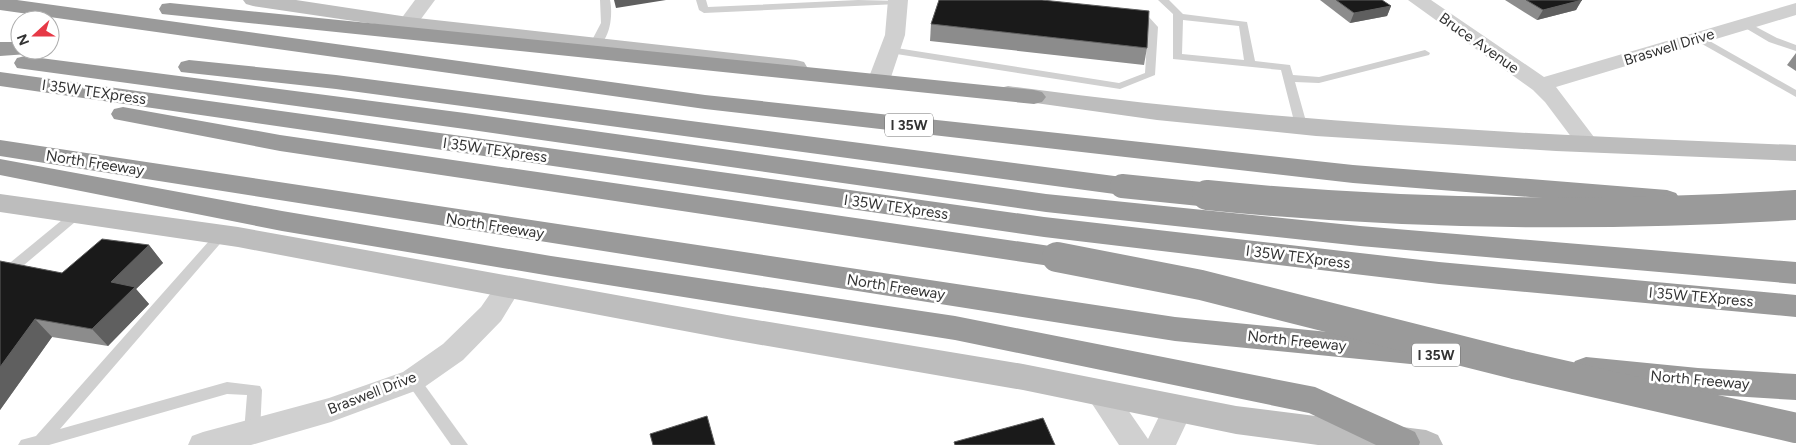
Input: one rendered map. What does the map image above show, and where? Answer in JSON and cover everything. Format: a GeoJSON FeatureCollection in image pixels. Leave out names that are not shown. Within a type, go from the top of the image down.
{"type":"FeatureCollection","features":[{"type":"Feature","properties":{"kind":"highway","name":"I 35W"},"geometry":{"type":"LineString","coordinates":[[0,4],[26,6],[744,106],[1353,174],[1796,206]]}},
{"type":"Feature","properties":{"kind":"highway"},"geometry":{"type":"LineString","coordinates":[[26,6],[129,6],[278,19],[1034,97]]}},
{"type":"Feature","properties":{"kind":"highway"},"geometry":{"type":"LineString","coordinates":[[60,53],[336,82],[1122,186],[1333,207],[1520,214],[1664,214],[1796,206]]}},
{"type":"Feature","properties":{"kind":"highway","name":"I 35W TEXpress"},"geometry":{"type":"LineString","coordinates":[[0,60],[464,121],[1046,203],[1360,236],[1796,273]]}},
{"type":"Feature","properties":{"kind":"highway","name":"I 35W TEXpress"},"geometry":{"type":"LineString","coordinates":[[0,79],[1044,228],[1449,274],[1796,306]]}},
{"type":"Feature","properties":{"kind":"highway"},"geometry":{"type":"LineString","coordinates":[[0,86],[12,93],[280,143],[592,188],[761,216],[1057,257],[1201,285],[1514,364],[1796,428]]}},
{"type":"Feature","properties":{"kind":"highway","name":"North Freeway"},"geometry":{"type":"LineString","coordinates":[[0,148],[1175,329],[1698,381],[1796,387]]}},
{"type":"Feature","properties":{"kind":"highway"},"geometry":{"type":"LineString","coordinates":[[0,167],[359,234],[551,266],[955,328],[1315,402],[1414,444]]}},
{"type":"Feature","properties":{"kind":"main road"},"geometry":{"type":"LineString","coordinates":[[253,0],[408,23],[880,77],[1159,113],[1590,145],[1796,153]]}},
{"type":"Feature","properties":{"kind":"main road"},"geometry":{"type":"LineString","coordinates":[[0,203],[221,235],[508,288],[1023,377],[1236,420],[1414,444]]}},
{"type":"Feature","properties":{"kind":"street"},"geometry":{"type":"LineString","coordinates":[[408,23],[425,0]]}},
{"type":"Feature","properties":{"kind":"street"},"geometry":{"type":"LineString","coordinates":[[880,77],[895,35],[898,0]]}},
{"type":"Feature","properties":{"kind":"street","name":"Bruce Avenue"},"geometry":{"type":"LineString","coordinates":[[1418,0],[1541,85],[1553,97],[1590,145]]}},
{"type":"Feature","properties":{"kind":"street"},"geometry":{"type":"LineString","coordinates":[[1782,0],[1796,8]]}},
{"type":"Feature","properties":{"kind":"street","name":"Braswell Drive"},"geometry":{"type":"LineString","coordinates":[[1541,85],[1796,8]]}},
{"type":"Feature","properties":{"kind":"street","name":"Braswell Drive"},"geometry":{"type":"LineString","coordinates":[[203,445],[331,410],[413,380],[453,352],[491,314],[508,288]]}},
{"type":"Feature","properties":{"kind":"street"},"geometry":{"type":"LineString","coordinates":[[1100,393],[1136,445]]}},
{"type":"Feature","properties":{"kind":"street"},"geometry":{"type":"LineString","coordinates":[[1161,445],[1178,409]]}},
{"type":"Feature","properties":{"kind":"lane"},"geometry":{"type":"LineString","coordinates":[[595,44],[608,22],[609,16],[605,0]]}},
{"type":"Feature","properties":{"kind":"lane"},"geometry":{"type":"LineString","coordinates":[[701,0],[704,10],[898,0]]}},
{"type":"Feature","properties":{"kind":"lane"},"geometry":{"type":"LineString","coordinates":[[1163,0],[1178,13],[1177,57],[1286,67],[1301,125]]}},
{"type":"Feature","properties":{"kind":"lane"},"geometry":{"type":"LineString","coordinates":[[890,50],[1120,86],[1150,75],[1153,27],[1145,18],[1127,16]]}},
{"type":"Feature","properties":{"kind":"lane"},"geometry":{"type":"LineString","coordinates":[[1178,16],[1244,24],[1250,63]]}},
{"type":"Feature","properties":{"kind":"lane"},"geometry":{"type":"LineString","coordinates":[[1745,24],[1772,40],[1796,48]]}},
{"type":"Feature","properties":{"kind":"lane"},"geometry":{"type":"LineString","coordinates":[[1699,38],[1796,94]]}},
{"type":"Feature","properties":{"kind":"lane"},"geometry":{"type":"LineString","coordinates":[[1289,78],[1319,80],[1426,53]]}},
{"type":"Feature","properties":{"kind":"lane"},"geometry":{"type":"LineString","coordinates":[[0,278],[77,214]]}},
{"type":"Feature","properties":{"kind":"lane"},"geometry":{"type":"LineString","coordinates":[[42,439],[221,235]]}},
{"type":"Feature","properties":{"kind":"lane"},"geometry":{"type":"LineString","coordinates":[[413,380],[460,445]]}},
{"type":"Feature","properties":{"kind":"lane"},"geometry":{"type":"LineString","coordinates":[[26,445],[227,388],[255,390],[252,432]]}},
{"type":"Feature","properties":{"kind":"building"},"geometry":{"type":"Polygon","coordinates":[[[939,0],[1042,0],[1149,11],[1147,48],[931,24],[939,0]]]}},
{"type":"Feature","properties":{"kind":"building"},"geometry":{"type":"Polygon","coordinates":[[[1336,0],[1382,0],[1391,6],[1354,13],[1336,0]]]}},
{"type":"Feature","properties":{"kind":"building"},"geometry":{"type":"Polygon","coordinates":[[[1526,0],[1582,0],[1543,10],[1526,0]]]}},
{"type":"Feature","properties":{"kind":"building"},"geometry":{"type":"Polygon","coordinates":[[[102,239],[149,245],[111,282],[135,287],[92,329],[35,319],[0,367],[0,261],[62,273],[102,239]]]}},
{"type":"Feature","properties":{"kind":"building"},"geometry":{"type":"Polygon","coordinates":[[[707,416],[715,445],[653,445],[650,434],[707,416]]]}},
{"type":"Feature","properties":{"kind":"building"},"geometry":{"type":"Polygon","coordinates":[[[1043,418],[1055,445],[955,445],[954,442],[1043,418]]]}}]}
